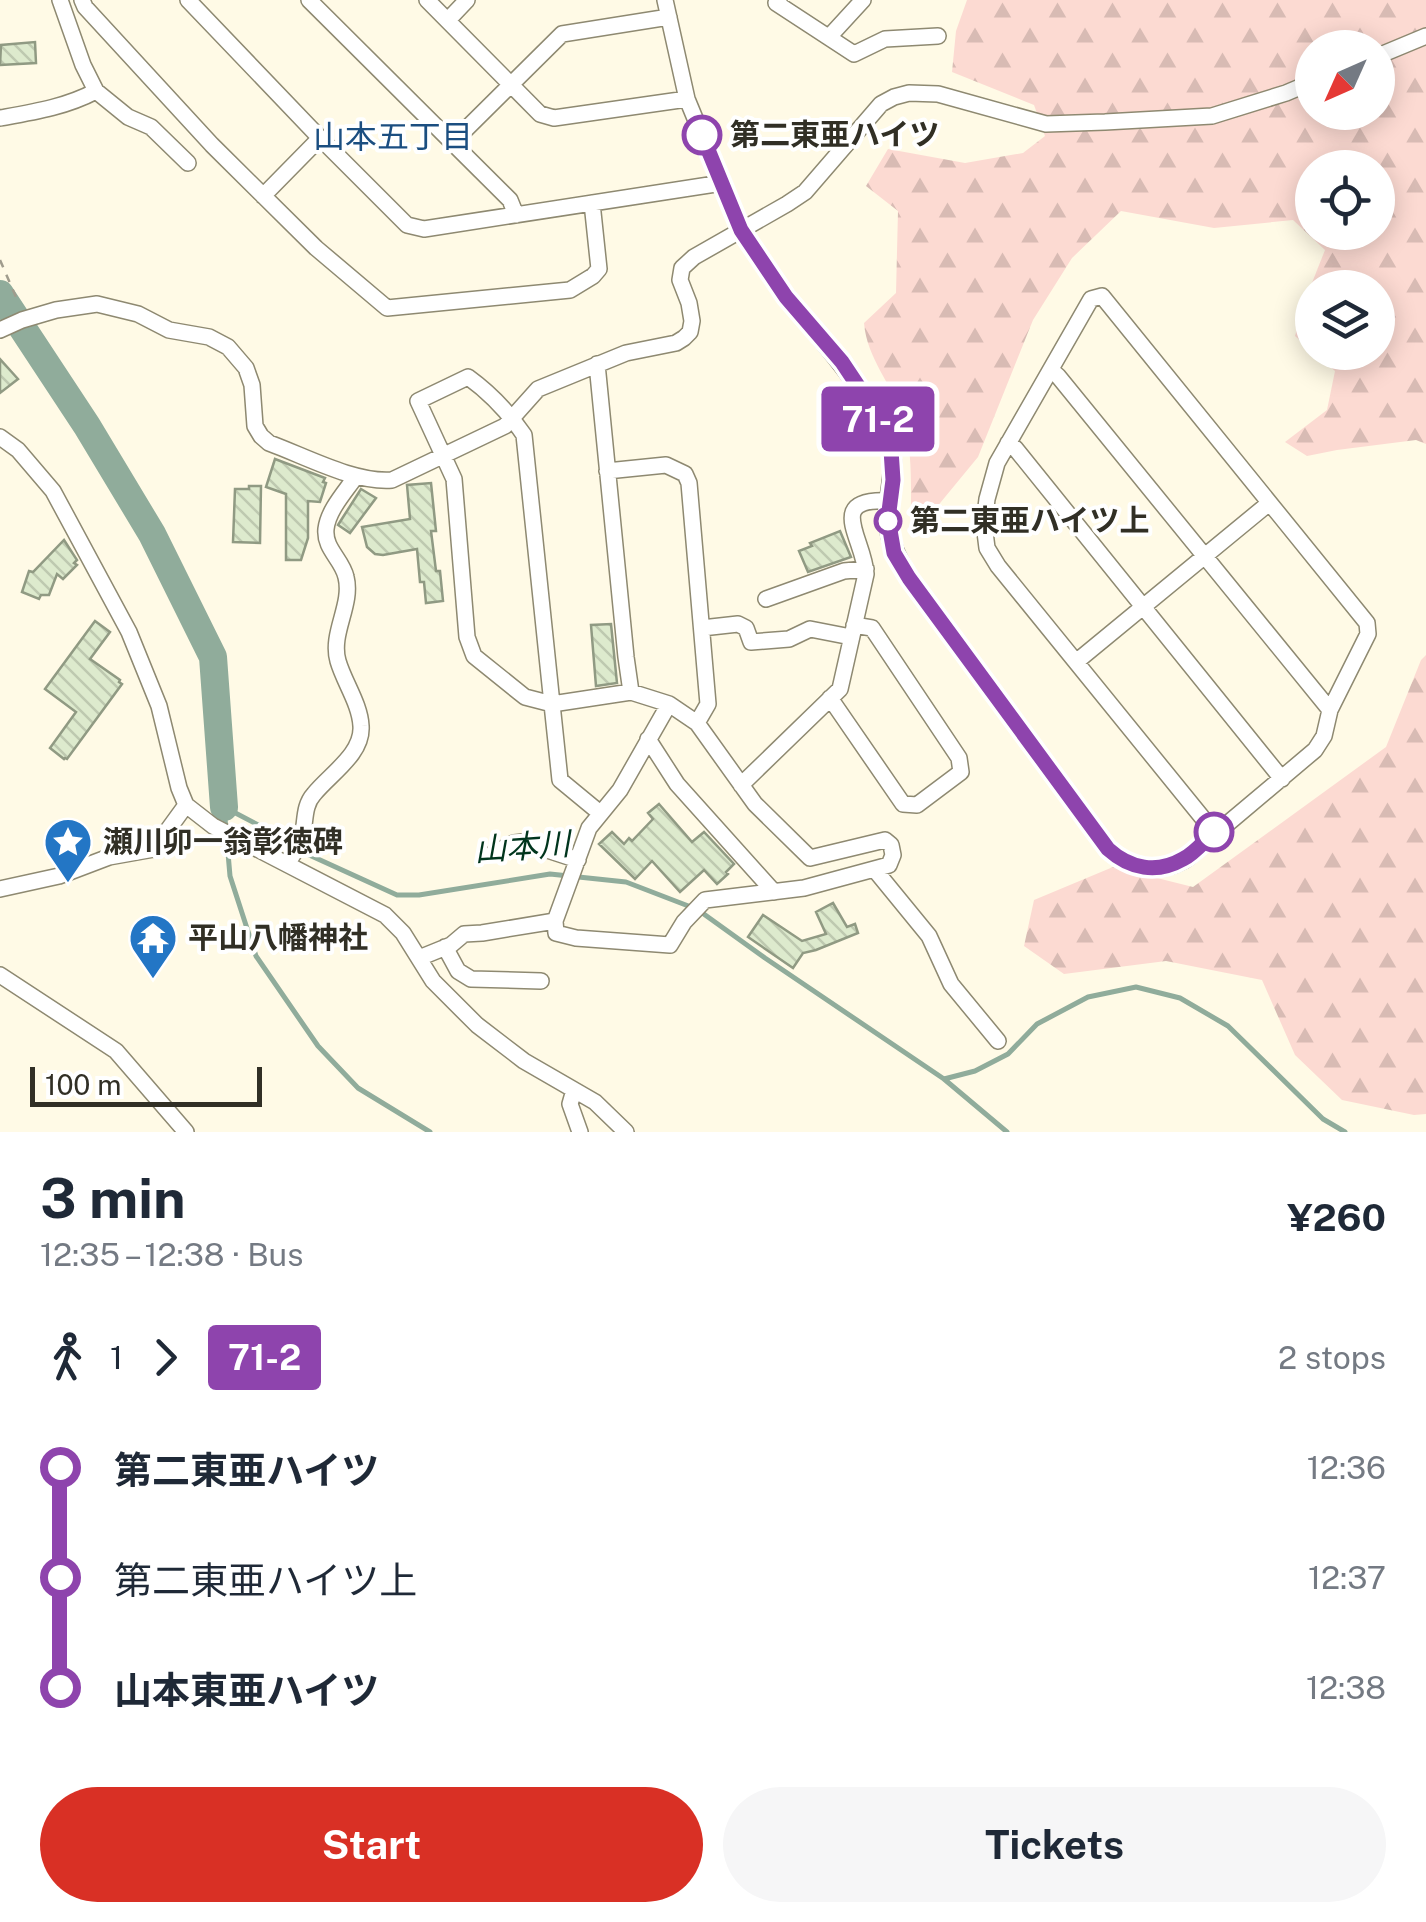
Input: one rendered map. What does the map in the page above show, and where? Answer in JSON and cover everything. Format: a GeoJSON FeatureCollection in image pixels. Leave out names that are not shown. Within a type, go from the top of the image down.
{"type":"FeatureCollection","features":[{"type":"Feature","properties":{"kind":"street"},"geometry":{"type":"LineString","coordinates":[[60,0],[96,91],[128,117],[152,127],[188,164]]}},
{"type":"Feature","properties":{"kind":"street"},"geometry":{"type":"LineString","coordinates":[[82,0],[212,146],[316,248],[387,308],[570,290],[599,269],[592,202]]}},
{"type":"Feature","properties":{"kind":"street"},"geometry":{"type":"LineString","coordinates":[[188,0],[407,225],[424,229],[722,182]]}},
{"type":"Feature","properties":{"kind":"street"},"geometry":{"type":"LineString","coordinates":[[309,0],[510,200],[516,214]]}},
{"type":"Feature","properties":{"kind":"street"},"geometry":{"type":"LineString","coordinates":[[428,0],[540,114],[554,118],[687,99]]}},
{"type":"Feature","properties":{"kind":"street"},"geometry":{"type":"LineString","coordinates":[[448,20],[467,0]]}},
{"type":"Feature","properties":{"kind":"street"},"geometry":{"type":"LineString","coordinates":[[665,0],[687,99],[741,230],[786,297],[842,362],[876,413],[891,450],[893,480],[888,519],[894,553],[1108,849],[1137,867],[1155,868],[1186,858],[1282,779],[1324,736],[1330,710],[1368,634],[1367,623],[1102,296],[1092,300],[997,463],[984,524],[987,548],[1214,832]]}},
{"type":"Feature","properties":{"kind":"street"},"geometry":{"type":"LineString","coordinates":[[779,0],[776,3],[854,54],[885,39],[938,36]]}},
{"type":"Feature","properties":{"kind":"street"},"geometry":{"type":"LineString","coordinates":[[829,37],[863,0]]}},
{"type":"Feature","properties":{"kind":"street"},"geometry":{"type":"LineString","coordinates":[[452,143],[562,34],[668,17]]}},
{"type":"Feature","properties":{"kind":"street"},"geometry":{"type":"LineString","coordinates":[[1395,49],[1426,36]]}},
{"type":"Feature","properties":{"kind":"street"},"geometry":{"type":"LineString","coordinates":[[14,324],[56,310],[97,304],[138,314],[169,330],[209,336],[228,347],[246,368],[252,385],[255,426],[261,436],[356,476],[392,480],[505,426],[538,389],[626,352],[684,338],[692,321],[680,280],[682,268],[694,257],[805,192],[881,104],[894,97],[938,94],[1046,124],[1212,116],[1295,89]]}},
{"type":"Feature","properties":{"kind":"street"},"geometry":{"type":"LineString","coordinates":[[0,118],[47,110],[96,91]]}},
{"type":"Feature","properties":{"kind":"street"},"geometry":{"type":"LineString","coordinates":[[263,196],[320,138]]}},
{"type":"Feature","properties":{"kind":"street"},"geometry":{"type":"LineString","coordinates":[[597,364],[632,692]]}},
{"type":"Feature","properties":{"kind":"street"},"geometry":{"type":"LineString","coordinates":[[1050,370],[1330,710]]}},
{"type":"Feature","properties":{"kind":"street"},"geometry":{"type":"LineString","coordinates":[[600,813],[560,780],[552,704],[524,435],[512,417],[468,377],[418,402],[454,479],[466,638],[474,656],[525,698],[552,704],[632,692],[669,704],[697,723],[755,804],[810,858],[885,840],[892,845],[889,865],[804,888],[705,900],[684,922],[670,945],[556,934],[555,921],[589,828],[620,790],[669,704]]}},
{"type":"Feature","properties":{"kind":"street"},"geometry":{"type":"LineString","coordinates":[[0,438],[18,450],[53,490],[129,632],[159,706],[186,806],[213,826],[385,914],[403,933],[433,981],[477,1025],[524,1061],[595,1102],[626,1132]]}},
{"type":"Feature","properties":{"kind":"street"},"geometry":{"type":"LineString","coordinates":[[1008,444],[1282,779]]}},
{"type":"Feature","properties":{"kind":"street"},"geometry":{"type":"LineString","coordinates":[[608,471],[666,465],[678,468],[689,483],[708,704],[697,723]]}},
{"type":"Feature","properties":{"kind":"street"},"geometry":{"type":"LineString","coordinates":[[287,864],[302,840],[310,797],[350,756],[359,742],[362,726],[336,658],[346,577],[329,548],[325,532],[328,517],[356,476]]}},
{"type":"Feature","properties":{"kind":"street"},"geometry":{"type":"LineString","coordinates":[[741,784],[840,689],[866,569],[852,524],[853,512],[859,503],[868,500],[890,501]]}},
{"type":"Feature","properties":{"kind":"street"},"geometry":{"type":"LineString","coordinates":[[1076,662],[1268,504]]}},
{"type":"Feature","properties":{"kind":"street"},"geometry":{"type":"LineString","coordinates":[[766,598],[844,571],[866,569]]}},
{"type":"Feature","properties":{"kind":"street"},"geometry":{"type":"LineString","coordinates":[[702,628],[738,624],[746,628],[751,642],[789,639],[810,629],[872,628],[958,758],[961,772],[917,805],[902,804],[830,698]]}},
{"type":"Feature","properties":{"kind":"street"},"geometry":{"type":"LineString","coordinates":[[648,740],[676,784],[774,892]]}},
{"type":"Feature","properties":{"kind":"street"},"geometry":{"type":"LineString","coordinates":[[0,889],[60,876],[109,857],[154,849],[186,806]]}},
{"type":"Feature","properties":{"kind":"street"},"geometry":{"type":"LineString","coordinates":[[492,854],[522,842],[573,875]]}},
{"type":"Feature","properties":{"kind":"street"},"geometry":{"type":"LineString","coordinates":[[876,870],[929,936],[951,984],[998,1041]]}},
{"type":"Feature","properties":{"kind":"street"},"geometry":{"type":"LineString","coordinates":[[419,958],[464,934],[555,921]]}},
{"type":"Feature","properties":{"kind":"street"},"geometry":{"type":"LineString","coordinates":[[445,947],[458,971],[471,979],[541,980]]}},
{"type":"Feature","properties":{"kind":"street"},"geometry":{"type":"LineString","coordinates":[[0,975],[116,1051],[186,1132]]}},
{"type":"Feature","properties":{"kind":"street"},"geometry":{"type":"LineString","coordinates":[[574,1090],[570,1104],[580,1132]]}},
{"type":"Feature","properties":{"kind":"path"},"geometry":{"type":"LineString","coordinates":[[0,260],[14,324]]}},
{"type":"Feature","properties":{"kind":"green space"},"geometry":{"type":"Polygon","coordinates":[[[967,0],[1426,0],[1426,444],[1416,440],[1307,456],[1285,442],[1327,410],[1334,370],[1395,370],[1395,270],[1317,270],[1325,250],[1395,250],[1395,150],[1295,150],[1295,222],[1214,228],[1121,211],[1072,258],[1033,320],[978,457],[936,508],[911,511],[906,428],[870,348],[864,323],[896,293],[898,211],[866,186],[888,149],[965,163],[1023,153],[1045,136],[1034,105],[952,72],[956,31],[967,0]]]}},
{"type":"Feature","properties":{"kind":"green space"},"geometry":{"type":"Polygon","coordinates":[[[1426,655],[1426,1114],[1342,1100],[1295,1055],[1262,980],[1166,961],[1064,974],[1024,946],[1034,900],[1113,867],[1193,887],[1386,747],[1426,655]]]}},
{"type":"Feature","properties":{"kind":"building"},"geometry":{"type":"Polygon","coordinates":[[[35,42],[36,63],[0,65],[1,45],[35,42]]]}},
{"type":"Feature","properties":{"kind":"building"},"geometry":{"type":"Polygon","coordinates":[[[0,359],[18,379],[0,393],[0,359]]]}},
{"type":"Feature","properties":{"kind":"building"},"geometry":{"type":"Polygon","coordinates":[[[275,459],[325,478],[320,502],[308,501],[308,538],[301,560],[286,560],[286,494],[266,487],[275,459]]]}},
{"type":"Feature","properties":{"kind":"building"},"geometry":{"type":"Polygon","coordinates":[[[431,483],[436,531],[431,531],[443,601],[426,603],[417,549],[375,554],[367,547],[362,527],[410,519],[407,485],[431,483]]]}},
{"type":"Feature","properties":{"kind":"building"},"geometry":{"type":"Polygon","coordinates":[[[261,486],[260,543],[233,542],[235,489],[261,486]]]}},
{"type":"Feature","properties":{"kind":"building"},"geometry":{"type":"Polygon","coordinates":[[[361,489],[376,498],[350,533],[338,525],[361,489]]]}},
{"type":"Feature","properties":{"kind":"building"},"geometry":{"type":"Polygon","coordinates":[[[840,531],[851,557],[808,572],[799,551],[840,531]]]}},
{"type":"Feature","properties":{"kind":"building"},"geometry":{"type":"Polygon","coordinates":[[[64,540],[77,565],[63,579],[57,574],[49,595],[39,599],[22,592],[29,571],[33,572],[64,540]]]}},
{"type":"Feature","properties":{"kind":"building"},"geometry":{"type":"Polygon","coordinates":[[[95,621],[110,632],[90,659],[122,684],[64,759],[50,748],[76,712],[45,689],[95,621]]]}},
{"type":"Feature","properties":{"kind":"building"},"geometry":{"type":"Polygon","coordinates":[[[611,624],[617,683],[596,686],[591,625],[611,624]]]}},
{"type":"Feature","properties":{"kind":"building"},"geometry":{"type":"Polygon","coordinates":[[[659,804],[692,842],[704,832],[734,864],[717,884],[704,870],[680,892],[652,861],[635,879],[599,844],[612,832],[624,844],[629,838],[632,841],[653,819],[648,813],[659,804]]]}},
{"type":"Feature","properties":{"kind":"building"},"geometry":{"type":"Polygon","coordinates":[[[833,903],[847,927],[855,924],[858,933],[803,953],[793,968],[748,937],[763,915],[802,941],[826,934],[816,912],[833,903]]]}},
{"type":"Feature","properties":{"kind":"waterway","name":"山本川"},"geometry":{"type":"LineString","coordinates":[[0,294],[152,534],[213,657],[224,807]]}},
{"type":"Feature","properties":{"kind":"waterway","name":"山本川"},"geometry":{"type":"LineString","coordinates":[[224,807],[307,854],[397,895],[550,874],[626,882],[691,907]]}},
{"type":"Feature","properties":{"kind":"waterway"},"geometry":{"type":"LineString","coordinates":[[224,807],[230,876],[256,956],[318,1046],[358,1088],[430,1132]]}},
{"type":"Feature","properties":{"kind":"waterway","name":"山本川"},"geometry":{"type":"LineString","coordinates":[[701,912],[944,1079],[975,1071],[1008,1054],[1037,1024],[1088,997],[1136,987],[1180,998],[1228,1026],[1323,1119],[1345,1132]]}},
{"type":"Feature","properties":{"kind":"waterway"},"geometry":{"type":"LineString","coordinates":[[944,1079],[1007,1132]]}},
{"type":"Feature","properties":{"kind":"bus line","name":"71-2"},"geometry":{"type":"LineString","coordinates":[[702,135],[741,230],[786,297],[842,362],[876,413],[891,450],[893,480],[888,519],[894,553],[1108,849],[1137,867],[1155,868],[1186,858],[1214,832]]}},
{"type":"Feature","properties":{"kind":"place","name":"第二東亜ハイツ"},"geometry":{"type":"Point","coordinates":[702,135]}},
{"type":"Feature","properties":{"kind":"place","name":"第二東亜ハイツ上"},"geometry":{"type":"Point","coordinates":[888,521]}},
{"type":"Feature","properties":{"kind":"place","name":"瀬川卯一翁彰徳碑"},"geometry":{"type":"Point","coordinates":[68,884]}},
{"type":"Feature","properties":{"kind":"place","name":"平山八幡神社"},"geometry":{"type":"Point","coordinates":[153,980]}},
{"type":"Feature","properties":{"kind":"district","name":"山本五丁目"},"geometry":{"type":"Point","coordinates":[393,137]}}]}
